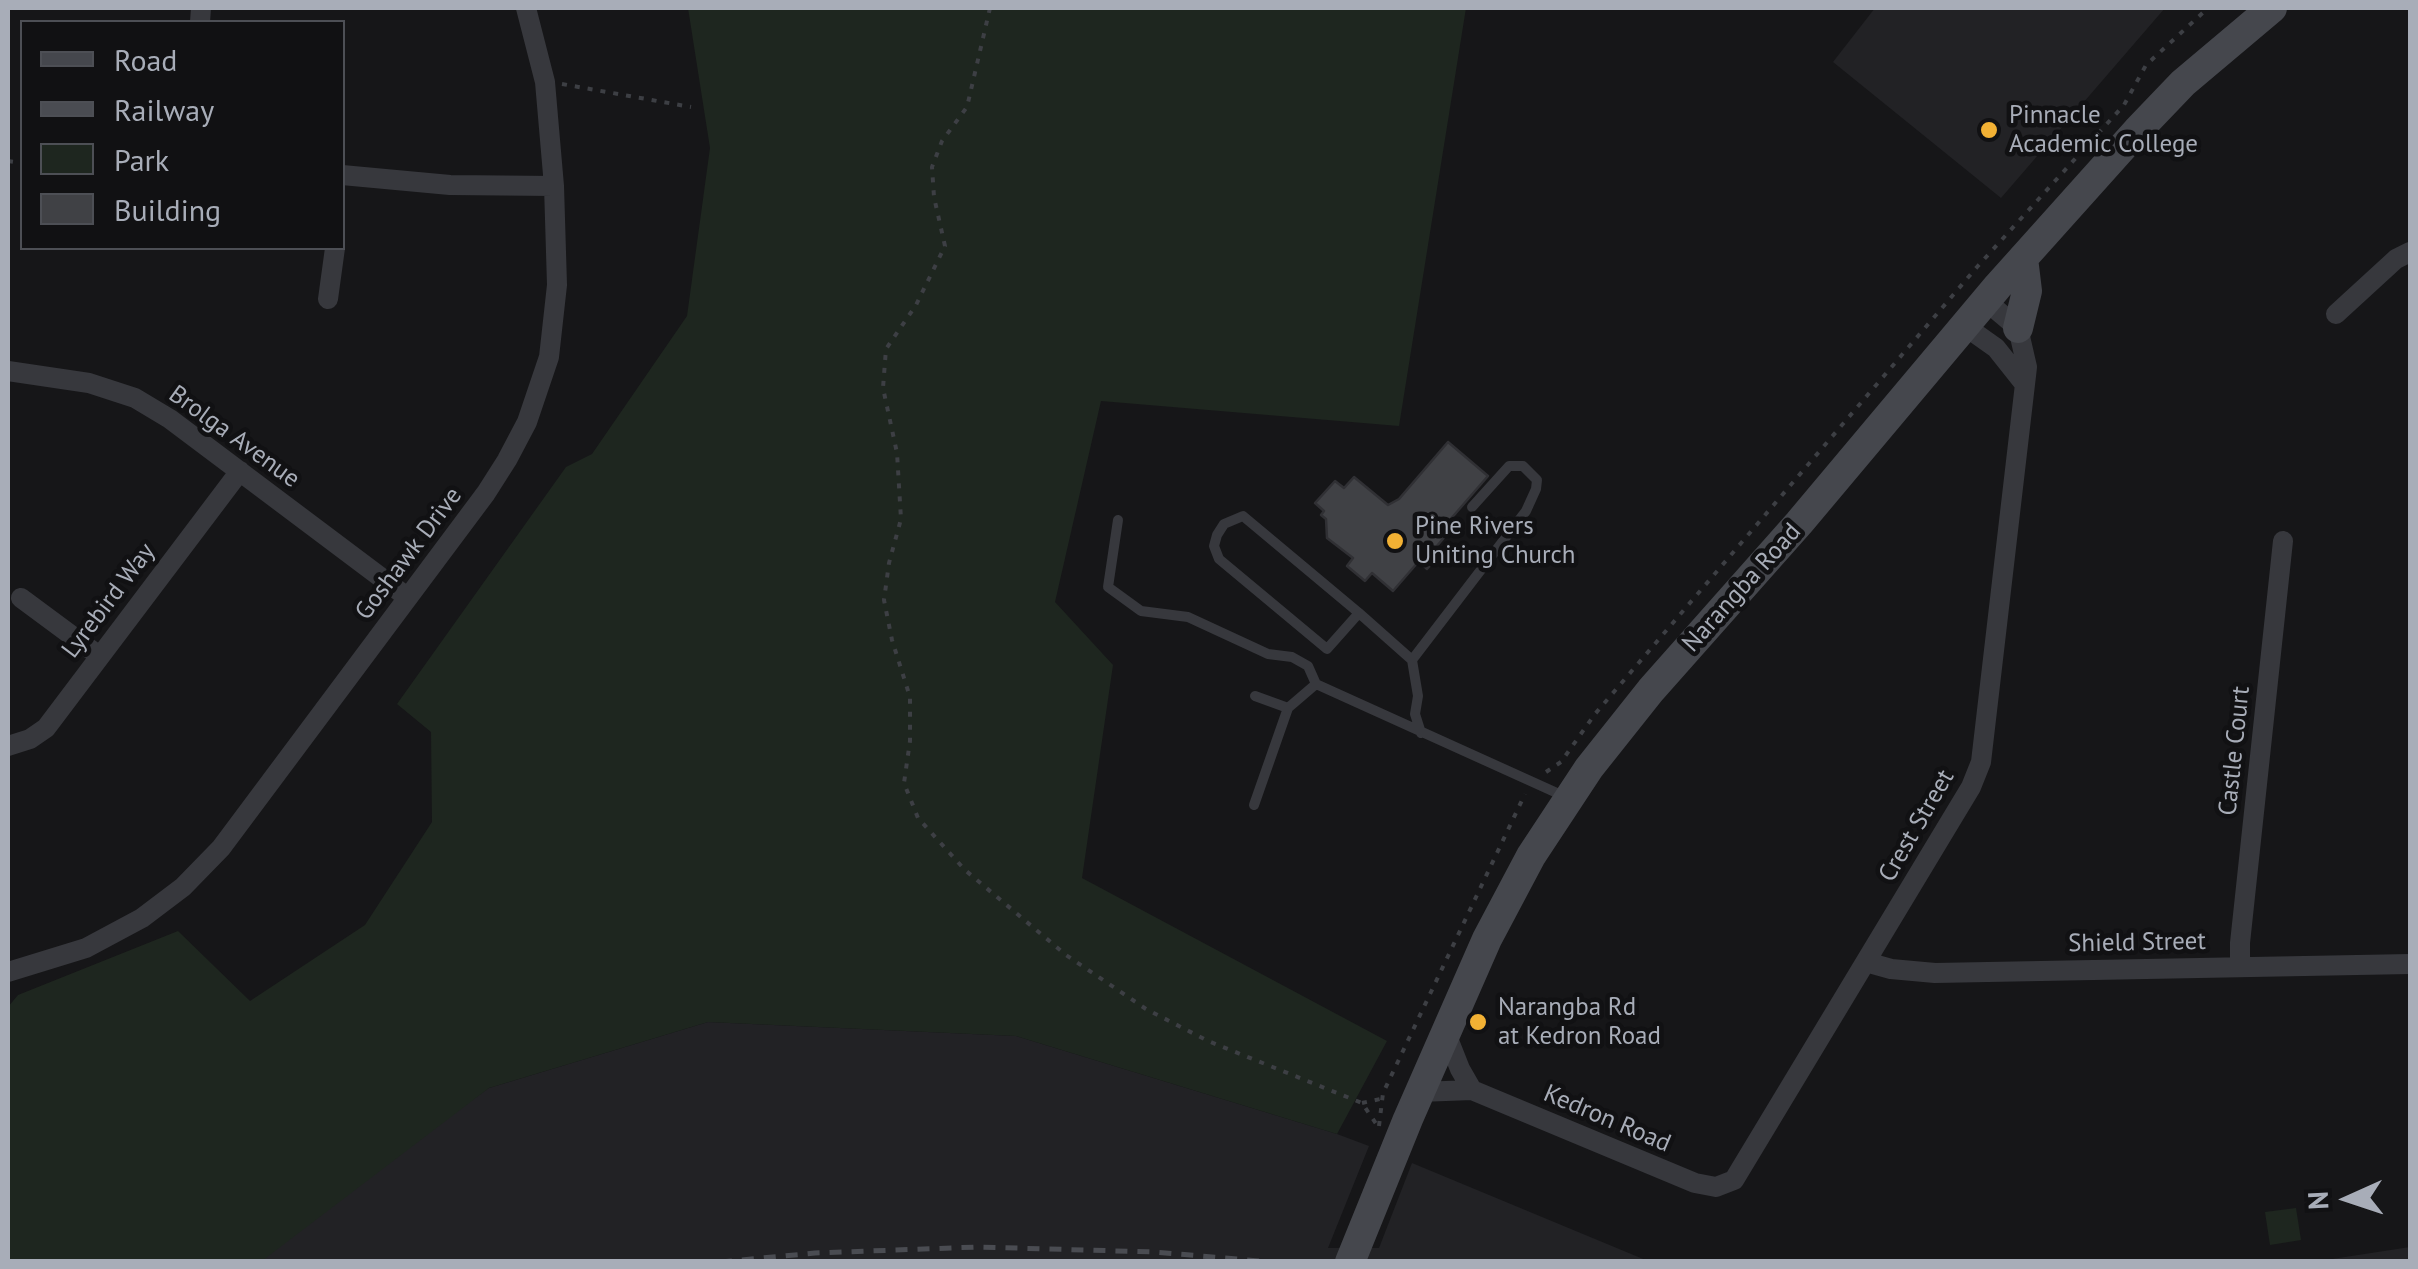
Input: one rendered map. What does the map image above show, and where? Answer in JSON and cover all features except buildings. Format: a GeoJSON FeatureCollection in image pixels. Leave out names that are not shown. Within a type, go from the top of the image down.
{"type":"FeatureCollection","features":[{"type":"Feature","properties":{"kind":"main road","name":"Narangba Road"},"geometry":{"type":"LineString","coordinates":[[1356,1248],[1445,1032],[1514,886],[1569,798],[1634,710],[1800,524],[2023,258],[2183,83],[2272,8]]}},
{"type":"Feature","properties":{"kind":"main road"},"geometry":{"type":"LineString","coordinates":[[2018,328],[2026,291],[2023,258]]}},
{"type":"Feature","properties":{"kind":"street","name":"Goshawk Drive"},"geometry":{"type":"LineString","coordinates":[[8,972],[86,948],[142,918],[183,887],[221,848],[508,460],[540,389],[556,319],[554,186],[545,82],[537,38],[526,8]]}},
{"type":"Feature","properties":{"kind":"street"},"geometry":{"type":"LineString","coordinates":[[345,179],[450,186],[554,186]]}},
{"type":"Feature","properties":{"kind":"street"},"geometry":{"type":"LineString","coordinates":[[328,299],[335,250]]}},
{"type":"Feature","properties":{"kind":"street"},"geometry":{"type":"LineString","coordinates":[[2336,314],[2410,252]]}},
{"type":"Feature","properties":{"kind":"street"},"geometry":{"type":"LineString","coordinates":[[1986,300],[2018,328]]}},
{"type":"Feature","properties":{"kind":"street"},"geometry":{"type":"LineString","coordinates":[[1965,326],[1996,348],[2023,382]]}},
{"type":"Feature","properties":{"kind":"street","name":"Crest Street"},"geometry":{"type":"LineString","coordinates":[[1723,1187],[1740,1171],[1970,787],[1981,762],[2027,367],[2018,328]]}},
{"type":"Feature","properties":{"kind":"street","name":"Brolga Avenue"},"geometry":{"type":"LineString","coordinates":[[8,371],[89,382],[135,398],[240,470],[407,598]]}},
{"type":"Feature","properties":{"kind":"street","name":"Lyrebird Way"},"geometry":{"type":"LineString","coordinates":[[8,746],[46,728],[240,470]]}},
{"type":"Feature","properties":{"kind":"street","name":"Castle Court"},"geometry":{"type":"LineString","coordinates":[[2240,966],[2283,541]]}},
{"type":"Feature","properties":{"kind":"street"},"geometry":{"type":"LineString","coordinates":[[20,598],[98,656]]}},
{"type":"Feature","properties":{"kind":"street","name":"Shield Street"},"geometry":{"type":"LineString","coordinates":[[1866,962],[1935,973],[2410,964]]}},
{"type":"Feature","properties":{"kind":"street"},"geometry":{"type":"LineString","coordinates":[[1445,1032],[1472,1090]]}},
{"type":"Feature","properties":{"kind":"street","name":"Kedron Road"},"geometry":{"type":"LineString","coordinates":[[1419,1092],[1472,1090],[1695,1183],[1723,1187]]}},
{"type":"Feature","properties":{"kind":"lane"},"geometry":{"type":"LineString","coordinates":[[1412,660],[1526,511],[1537,480],[1529,470],[1513,464],[1472,507]]}},
{"type":"Feature","properties":{"kind":"lane"},"geometry":{"type":"LineString","coordinates":[[1358,613],[1328,649],[1219,558],[1214,546],[1217,535],[1224,524],[1243,516],[1358,613],[1412,660],[1418,696],[1415,714],[1422,732]]}},
{"type":"Feature","properties":{"kind":"lane"},"geometry":{"type":"LineString","coordinates":[[1118,520],[1108,587],[1140,611],[1188,618],[1268,654],[1292,657],[1308,666],[1316,684],[1569,798]]}},
{"type":"Feature","properties":{"kind":"lane"},"geometry":{"type":"LineString","coordinates":[[1254,806],[1288,708],[1316,684]]}},
{"type":"Feature","properties":{"kind":"lane"},"geometry":{"type":"LineString","coordinates":[[1255,696],[1288,708]]}},
{"type":"Feature","properties":{"kind":"path"},"geometry":{"type":"LineString","coordinates":[[990,8],[967,107],[942,141],[932,167],[934,198],[945,246],[916,305],[886,348],[883,388],[897,453],[901,519],[888,564],[884,600],[910,698],[910,741],[904,783],[918,818],[966,870],[1066,955],[1146,1009],[1208,1041],[1362,1103],[1380,1100]]}},
{"type":"Feature","properties":{"kind":"path"},"geometry":{"type":"LineString","coordinates":[[1537,771],[1551,771],[1562,762],[1595,714],[1977,267],[2124,106],[2146,65],[2208,8]]}},
{"type":"Feature","properties":{"kind":"path"},"geometry":{"type":"LineString","coordinates":[[545,82],[690,107]]}},
{"type":"Feature","properties":{"kind":"path"},"geometry":{"type":"LineString","coordinates":[[1362,1103],[1379,1128],[1380,1100],[1523,798]]}},
{"type":"Feature","properties":{"kind":"path"},"geometry":{"type":"LineString","coordinates":[[1518,812],[1528,818]]}},
{"type":"Feature","properties":{"kind":"shaded area","name":"Pinnacle Academic College"},"geometry":{"type":"Polygon","coordinates":[[[1875,8],[2165,8],[2001,198],[1833,62],[1875,8]]]}},
{"type":"Feature","properties":{"kind":"shaded area"},"geometry":{"type":"Polygon","coordinates":[[[708,1022],[1016,1036],[1337,1134],[1369,1146],[1328,1248],[1379,1248],[1412,1163],[1648,1261],[241,1262],[489,1088],[708,1022]]]}},
{"type":"Feature","properties":{"kind":"shaded area"},"geometry":{"type":"Polygon","coordinates":[[[2410,1247],[2410,1261],[2319,1261],[2410,1247]]]}},
{"type":"Feature","properties":{"kind":"green space"},"geometry":{"type":"Polygon","coordinates":[[[688,8],[1466,8],[1399,426],[1101,401],[1055,602],[1113,665],[1082,878],[1387,1041],[1337,1134],[1016,1036],[708,1022],[489,1088],[262,1261],[8,1261],[8,1007],[18,995],[178,931],[250,1001],[365,925],[432,822],[431,732],[397,704],[566,467],[592,454],[687,316],[710,148],[688,8]]]}},
{"type":"Feature","properties":{"kind":"green space"},"geometry":{"type":"Polygon","coordinates":[[[2296,1208],[2301,1240],[2270,1245],[2265,1212],[2296,1208]]]}},
{"type":"Feature","properties":{"kind":"railway"},"geometry":{"type":"LineString","coordinates":[[720,1262],[815,1253],[978,1247],[1154,1252],[1272,1262]]}},
{"type":"Feature","properties":{"kind":"place","name":"Pinnacle Academic College"},"geometry":{"type":"Point","coordinates":[1989,130]}},
{"type":"Feature","properties":{"kind":"place","name":"Pine Rivers Uniting Church"},"geometry":{"type":"Point","coordinates":[1395,541]}},
{"type":"Feature","properties":{"kind":"place","name":"Narangba Rd at Kedron Road"},"geometry":{"type":"Point","coordinates":[1478,1022]}}]}
